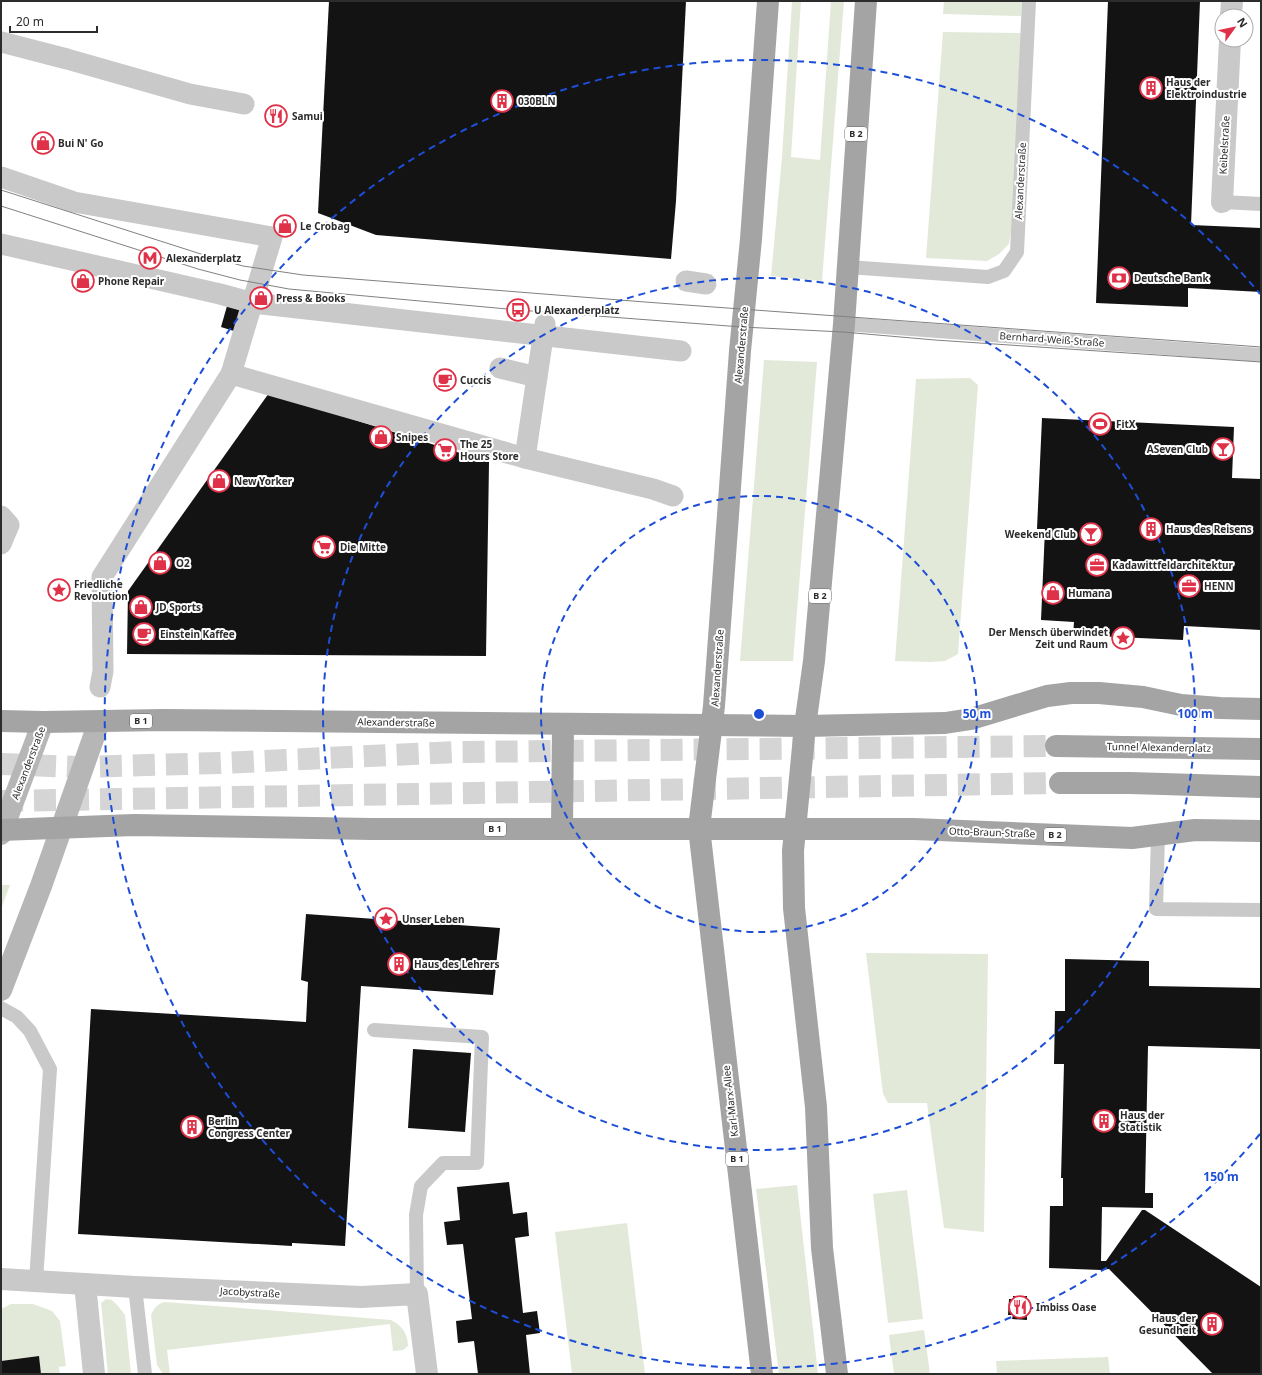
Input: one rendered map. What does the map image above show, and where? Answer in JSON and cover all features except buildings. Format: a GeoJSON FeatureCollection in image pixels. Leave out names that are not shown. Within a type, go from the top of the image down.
{"type":"FeatureCollection","features":[{"type":"Feature","properties":{"kind":"main road","name":"Alexanderstraße"},"geometry":{"type":"LineString","coordinates":[[2,831],[44,722],[163,720],[712,724],[739,356],[751,231],[768,1]]}},
{"type":"Feature","properties":{"kind":"main road","name":"B 2"},"geometry":{"type":"LineString","coordinates":[[805,726],[814,661],[844,324],[866,1]]}},
{"type":"Feature","properties":{"kind":"main road"},"geometry":{"type":"LineString","coordinates":[[836,1374],[822,1248],[816,1106],[794,908],[793,851],[805,726],[945,723],[970,719],[1047,696],[1070,693],[1099,693],[1143,697],[1181,705],[1261,710]]}},
{"type":"Feature","properties":{"kind":"main road","name":"B 1"},"geometry":{"type":"LineString","coordinates":[[1,722],[44,722]]}},
{"type":"Feature","properties":{"kind":"main road"},"geometry":{"type":"LineString","coordinates":[[1,990],[99,722]]}},
{"type":"Feature","properties":{"kind":"main road"},"geometry":{"type":"LineString","coordinates":[[562,828],[563,724]]}},
{"type":"Feature","properties":{"kind":"main road","name":"B 1"},"geometry":{"type":"LineString","coordinates":[[712,724],[805,726]]}},
{"type":"Feature","properties":{"kind":"main road","name":"Karl-Marx-Allee"},"geometry":{"type":"LineString","coordinates":[[712,724],[699,828],[762,1374]]}},
{"type":"Feature","properties":{"kind":"main road","name":"Tunnel Alexanderplatz"},"geometry":{"type":"LineString","coordinates":[[1056,746],[1261,749]]}},
{"type":"Feature","properties":{"kind":"main road"},"geometry":{"type":"LineString","coordinates":[[1060,783],[1130,783],[1261,787]]}},
{"type":"Feature","properties":{"kind":"main road","name":"B 1"},"geometry":{"type":"LineString","coordinates":[[2,831],[134,825],[372,829],[699,828]]}},
{"type":"Feature","properties":{"kind":"main road","name":"B 2"},"geometry":{"type":"LineString","coordinates":[[699,828],[795,829]]}},
{"type":"Feature","properties":{"kind":"main road","name":"Otto-Braun-Straße"},"geometry":{"type":"LineString","coordinates":[[795,829],[914,829],[1132,838],[1195,830],[1261,831]]}},
{"type":"Feature","properties":{"kind":"street"},"geometry":{"type":"LineString","coordinates":[[1,42],[68,59],[190,94],[244,104]]}},
{"type":"Feature","properties":{"kind":"street","name":"Keibelstraße"},"geometry":{"type":"LineString","coordinates":[[1222,202],[1230,48]]}},
{"type":"Feature","properties":{"kind":"street"},"geometry":{"type":"LineString","coordinates":[[49,71],[68,59]]}},
{"type":"Feature","properties":{"kind":"street"},"geometry":{"type":"LineString","coordinates":[[1,177],[74,202],[272,237],[231,374],[102,577],[103,671],[100,687]]}},
{"type":"Feature","properties":{"kind":"street"},"geometry":{"type":"LineString","coordinates":[[1,244],[220,294],[253,303],[544,329],[681,350]]}},
{"type":"Feature","properties":{"kind":"street"},"geometry":{"type":"LineString","coordinates":[[525,458],[544,329]]}},
{"type":"Feature","properties":{"kind":"street"},"geometry":{"type":"LineString","coordinates":[[501,369],[537,377]]}},
{"type":"Feature","properties":{"kind":"street"},"geometry":{"type":"LineString","coordinates":[[231,374],[525,458],[653,489],[673,496]]}},
{"type":"Feature","properties":{"kind":"street"},"geometry":{"type":"LineString","coordinates":[[1,516],[9,525],[1,544]]}},
{"type":"Feature","properties":{"kind":"street","name":"Jacobystraße"},"geometry":{"type":"LineString","coordinates":[[1,1279],[135,1287],[360,1297],[417,1294]]}},
{"type":"Feature","properties":{"kind":"street"},"geometry":{"type":"LineString","coordinates":[[85,1284],[94,1374]]}},
{"type":"Feature","properties":{"kind":"street"},"geometry":{"type":"LineString","coordinates":[[417,1294],[427,1374]]}},
{"type":"Feature","properties":{"kind":"lane","name":"Alexanderstraße"},"geometry":{"type":"LineString","coordinates":[[848,266],[988,277],[1004,271],[1016,252],[1029,1]]}},
{"type":"Feature","properties":{"kind":"lane"},"geometry":{"type":"LineString","coordinates":[[1222,202],[1261,204]]}},
{"type":"Feature","properties":{"kind":"lane","name":"Bernhard-Weiß-Straße"},"geometry":{"type":"LineString","coordinates":[[844,324],[1261,355]]}},
{"type":"Feature","properties":{"kind":"lane"},"geometry":{"type":"LineString","coordinates":[[1158,835],[1156,909],[1261,910]]}},
{"type":"Feature","properties":{"kind":"lane"},"geometry":{"type":"LineString","coordinates":[[1,1008],[17,1018],[30,1031],[50,1069],[36,1281]]}},
{"type":"Feature","properties":{"kind":"lane"},"geometry":{"type":"LineString","coordinates":[[374,1030],[482,1037],[477,1163],[443,1163],[421,1186],[416,1215],[417,1294]]}},
{"type":"Feature","properties":{"kind":"lane"},"geometry":{"type":"LineString","coordinates":[[135,1287],[145,1374]]}},
{"type":"Feature","properties":{"kind":"green space"},"geometry":{"type":"Polygon","coordinates":[[[792,1],[801,1],[791,157],[820,160],[831,1],[844,1],[822,281],[771,276],[782,157],[792,1]]]}},
{"type":"Feature","properties":{"kind":"green space"},"geometry":{"type":"Polygon","coordinates":[[[944,1],[1022,1],[1021,16],[943,14],[944,1]]]}},
{"type":"Feature","properties":{"kind":"green space"},"geometry":{"type":"Polygon","coordinates":[[[943,32],[1021,33],[1012,225],[1009,244],[999,254],[987,261],[926,258],[943,32]]]}},
{"type":"Feature","properties":{"kind":"green space"},"geometry":{"type":"Polygon","coordinates":[[[764,360],[817,362],[793,661],[740,661],[764,360]]]}},
{"type":"Feature","properties":{"kind":"green space"},"geometry":{"type":"Polygon","coordinates":[[[970,378],[978,385],[958,654],[945,661],[895,661],[916,379],[970,378]]]}},
{"type":"Feature","properties":{"kind":"green space"},"geometry":{"type":"Polygon","coordinates":[[[1,885],[10,885],[1,909],[1,885]]]}},
{"type":"Feature","properties":{"kind":"green space"},"geometry":{"type":"Polygon","coordinates":[[[866,953],[988,954],[984,1232],[944,1228],[927,1103],[888,1103],[883,1094],[866,953]]]}},
{"type":"Feature","properties":{"kind":"green space"},"geometry":{"type":"Polygon","coordinates":[[[797,1185],[818,1374],[779,1374],[756,1189],[797,1185]]]}},
{"type":"Feature","properties":{"kind":"green space"},"geometry":{"type":"Polygon","coordinates":[[[907,1190],[923,1319],[888,1323],[873,1194],[907,1190]]]}},
{"type":"Feature","properties":{"kind":"green space"},"geometry":{"type":"Polygon","coordinates":[[[627,1223],[645,1374],[572,1374],[555,1232],[627,1223]]]}},
{"type":"Feature","properties":{"kind":"green space"},"geometry":{"type":"Polygon","coordinates":[[[106,1299],[112,1300],[125,1315],[131,1374],[108,1374],[101,1303],[106,1299]]]}},
{"type":"Feature","properties":{"kind":"green space"},"geometry":{"type":"Polygon","coordinates":[[[165,1302],[391,1320],[398,1324],[405,1333],[408,1346],[403,1350],[393,1351],[390,1324],[167,1350],[170,1374],[163,1374],[157,1365],[151,1315],[156,1306],[165,1302]]]}},
{"type":"Feature","properties":{"kind":"green space"},"geometry":{"type":"Polygon","coordinates":[[[11,1304],[33,1304],[52,1311],[60,1321],[66,1366],[59,1367],[60,1374],[41,1374],[39,1356],[1,1361],[1,1309],[11,1304]]]}},
{"type":"Feature","properties":{"kind":"green space"},"geometry":{"type":"Polygon","coordinates":[[[924,1330],[930,1374],[894,1374],[889,1335],[924,1330]]]}},
{"type":"Feature","properties":{"kind":"green space"},"geometry":{"type":"Polygon","coordinates":[[[1108,1357],[1110,1374],[997,1374],[996,1361],[1108,1357]]]}},
{"type":"Feature","properties":{"kind":"tunnel"},"geometry":{"type":"LineString","coordinates":[[1,764],[78,767],[220,763],[456,752],[1056,746]]}},
{"type":"Feature","properties":{"kind":"tunnel"},"geometry":{"type":"LineString","coordinates":[[1,801],[1060,783]]}},
{"type":"Feature","properties":{"kind":"tram line"},"geometry":{"type":"LineString","coordinates":[[1,190],[243,266],[303,275],[645,302],[1261,347]]}},
{"type":"Feature","properties":{"kind":"tram line"},"geometry":{"type":"LineString","coordinates":[[1,206],[198,269],[240,280],[289,289],[518,310],[742,327],[843,332],[935,340],[1261,362]]}},
{"type":"Feature","properties":{"kind":"place","name":"Haus der Elektroindustrie"},"geometry":{"type":"Point","coordinates":[1151,88]}},
{"type":"Feature","properties":{"kind":"place","name":"030BLN"},"geometry":{"type":"Point","coordinates":[502,101]}},
{"type":"Feature","properties":{"kind":"place","name":"Samui"},"geometry":{"type":"Point","coordinates":[276,116]}},
{"type":"Feature","properties":{"kind":"place","name":"Bui N' Go"},"geometry":{"type":"Point","coordinates":[43,143]}},
{"type":"Feature","properties":{"kind":"place","name":"Le Crobag"},"geometry":{"type":"Point","coordinates":[285,226]}},
{"type":"Feature","properties":{"kind":"place","name":"Alexanderplatz"},"geometry":{"type":"Point","coordinates":[150,258]}},
{"type":"Feature","properties":{"kind":"place","name":"Deutsche Bank"},"geometry":{"type":"Point","coordinates":[1119,278]}},
{"type":"Feature","properties":{"kind":"place","name":"Phone Repair"},"geometry":{"type":"Point","coordinates":[83,281]}},
{"type":"Feature","properties":{"kind":"place","name":"Press & Books"},"geometry":{"type":"Point","coordinates":[261,298]}},
{"type":"Feature","properties":{"kind":"place","name":"U Alexanderplatz"},"geometry":{"type":"Point","coordinates":[518,310]}},
{"type":"Feature","properties":{"kind":"place","name":"Cuccis"},"geometry":{"type":"Point","coordinates":[445,380]}},
{"type":"Feature","properties":{"kind":"place","name":"FitX"},"geometry":{"type":"Point","coordinates":[1100,424]}},
{"type":"Feature","properties":{"kind":"place","name":"Snipes"},"geometry":{"type":"Point","coordinates":[381,437]}},
{"type":"Feature","properties":{"kind":"place","name":"ASeven Club"},"geometry":{"type":"Point","coordinates":[1223,449]}},
{"type":"Feature","properties":{"kind":"place","name":"The 25 Hours Store"},"geometry":{"type":"Point","coordinates":[445,450]}},
{"type":"Feature","properties":{"kind":"place","name":"New Yorker"},"geometry":{"type":"Point","coordinates":[219,481]}},
{"type":"Feature","properties":{"kind":"place","name":"Haus des Reisens"},"geometry":{"type":"Point","coordinates":[1151,529]}},
{"type":"Feature","properties":{"kind":"place","name":"Weekend Club"},"geometry":{"type":"Point","coordinates":[1091,534]}},
{"type":"Feature","properties":{"kind":"place","name":"Die Mitte"},"geometry":{"type":"Point","coordinates":[324,547]}},
{"type":"Feature","properties":{"kind":"place","name":"O2"},"geometry":{"type":"Point","coordinates":[160,563]}},
{"type":"Feature","properties":{"kind":"place","name":"Kadawittfeldarchitektur"},"geometry":{"type":"Point","coordinates":[1097,565]}},
{"type":"Feature","properties":{"kind":"place","name":"HENN"},"geometry":{"type":"Point","coordinates":[1189,586]}},
{"type":"Feature","properties":{"kind":"place","name":"Friedliche Revolution"},"geometry":{"type":"Point","coordinates":[59,590]}},
{"type":"Feature","properties":{"kind":"place","name":"Humana"},"geometry":{"type":"Point","coordinates":[1053,593]}},
{"type":"Feature","properties":{"kind":"place","name":"JD Sports"},"geometry":{"type":"Point","coordinates":[141,607]}},
{"type":"Feature","properties":{"kind":"place","name":"Einstein Kaffee"},"geometry":{"type":"Point","coordinates":[144,634]}},
{"type":"Feature","properties":{"kind":"place","name":"Der Mensch überwindet Zeit und Raum"},"geometry":{"type":"Point","coordinates":[1123,638]}},
{"type":"Feature","properties":{"kind":"place","name":"Unser Leben"},"geometry":{"type":"Point","coordinates":[386,919]}},
{"type":"Feature","properties":{"kind":"place","name":"Haus des Lehrers"},"geometry":{"type":"Point","coordinates":[399,964]}},
{"type":"Feature","properties":{"kind":"place","name":"Haus der Statistik"},"geometry":{"type":"Point","coordinates":[1104,1121]}},
{"type":"Feature","properties":{"kind":"place","name":"Berlin Congress Center"},"geometry":{"type":"Point","coordinates":[192,1127]}},
{"type":"Feature","properties":{"kind":"place","name":"Imbiss Oase"},"geometry":{"type":"Point","coordinates":[1020,1307]}},
{"type":"Feature","properties":{"kind":"place","name":"Haus der Gesundheit"},"geometry":{"type":"Point","coordinates":[1212,1324]}}]}
